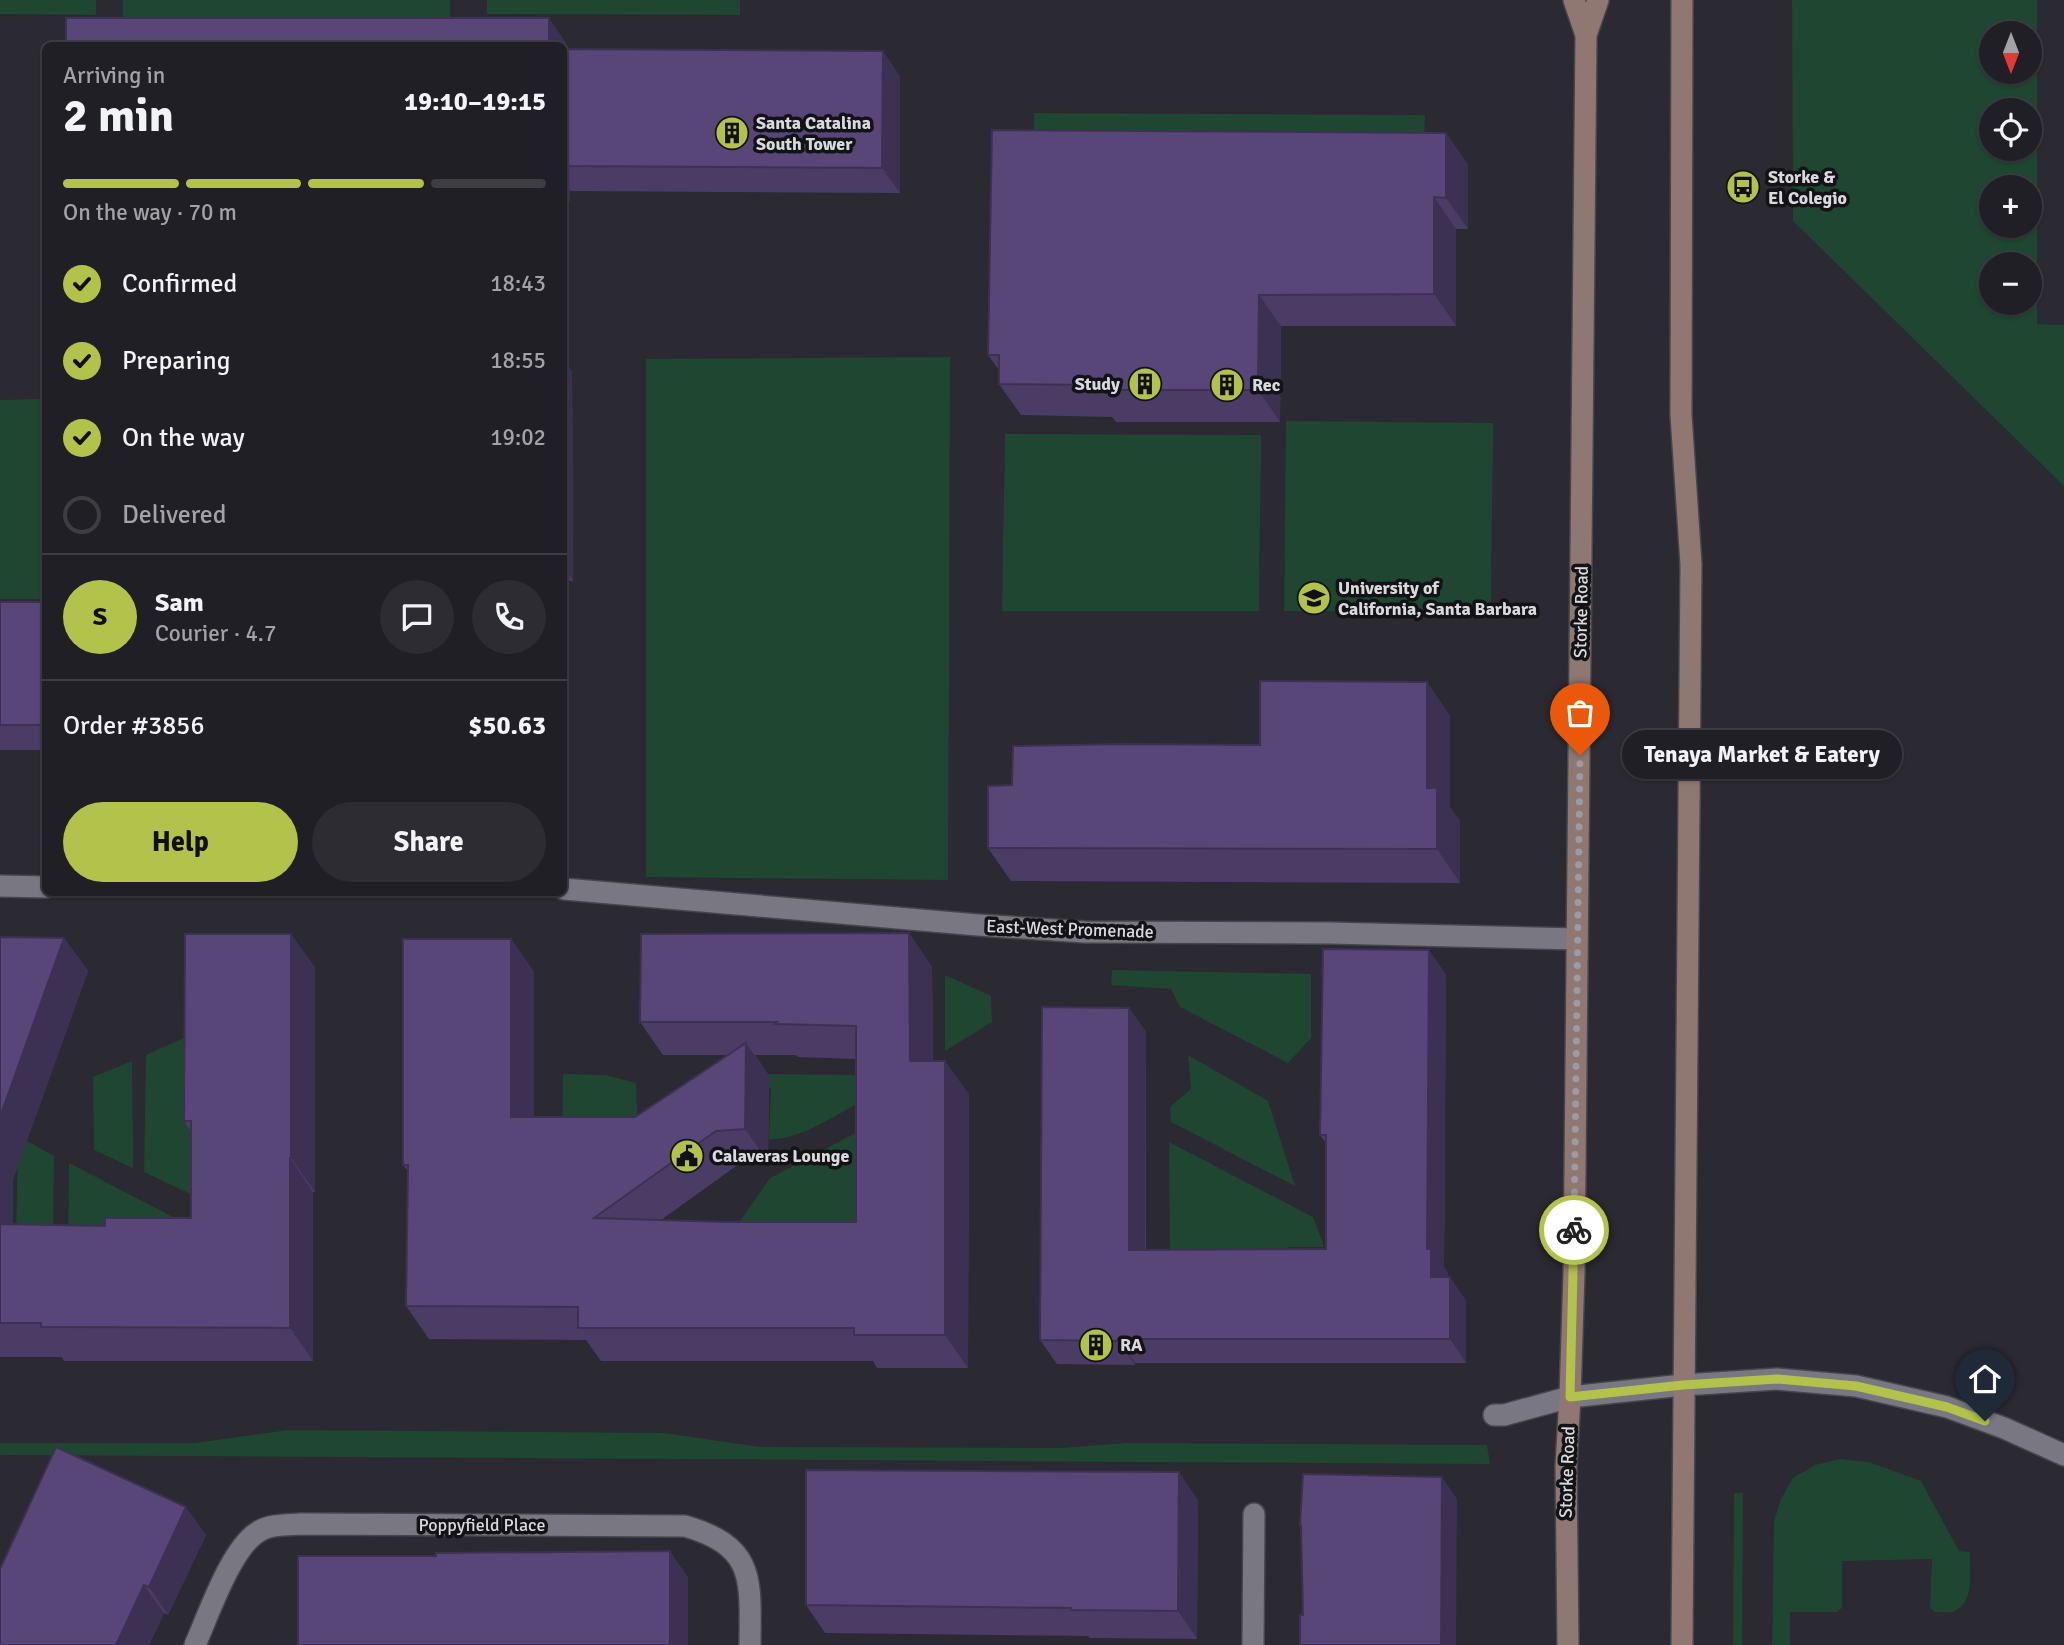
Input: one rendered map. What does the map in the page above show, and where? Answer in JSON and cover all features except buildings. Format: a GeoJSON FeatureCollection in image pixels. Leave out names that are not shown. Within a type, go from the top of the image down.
{"type":"FeatureCollection","features":[{"type":"Feature","properties":{"kind":"main road"},"geometry":{"type":"LineString","coordinates":[[1574,0],[1586,34]]}},
{"type":"Feature","properties":{"kind":"main road","name":"Storke Road"},"geometry":{"type":"LineString","coordinates":[[1568,1645],[1566,1466],[1570,1397],[1577,939],[1586,34],[1598,0]]}},
{"type":"Feature","properties":{"kind":"main road"},"geometry":{"type":"LineString","coordinates":[[1682,0],[1681,415],[1691,564],[1682,1645]]}},
{"type":"Feature","properties":{"kind":"street"},"geometry":{"type":"LineString","coordinates":[[0,886],[42,887]]}},
{"type":"Feature","properties":{"kind":"street","name":"East-West Promenade"},"geometry":{"type":"LineString","coordinates":[[567,888],[1085,932],[1330,933],[1577,939]]}},
{"type":"Feature","properties":{"kind":"street"},"geometry":{"type":"LineString","coordinates":[[1494,1415],[1504,1415],[1570,1397],[1683,1385],[1777,1379],[1856,1386],[1947,1407],[2004,1428],[2064,1455]]}},
{"type":"Feature","properties":{"kind":"street"},"geometry":{"type":"LineString","coordinates":[[1253,1645],[1254,1514]]}},
{"type":"Feature","properties":{"kind":"street","name":"Poppyfield Place"},"geometry":{"type":"LineString","coordinates":[[195,1645],[230,1566],[244,1544],[259,1531],[279,1525],[301,1524],[685,1526],[707,1533],[728,1546],[743,1564],[750,1591],[750,1645]]}},
{"type":"Feature","properties":{"kind":"green space"},"geometry":{"type":"Polygon","coordinates":[[[0,0],[96,0],[96,15],[0,14],[0,0]]]}},
{"type":"Feature","properties":{"kind":"green space"},"geometry":{"type":"Polygon","coordinates":[[[123,0],[450,0],[450,35],[123,35],[123,0]]]}},
{"type":"Feature","properties":{"kind":"green space"},"geometry":{"type":"Polygon","coordinates":[[[487,0],[740,0],[740,15],[487,14],[487,0]]]}},
{"type":"Feature","properties":{"kind":"green space"},"geometry":{"type":"Polygon","coordinates":[[[1792,0],[2037,0],[2037,21],[1979,21],[1979,84],[2037,84],[2037,98],[1979,98],[1979,161],[2037,161],[2037,175],[1979,175],[1979,238],[2037,238],[2037,252],[1979,252],[1979,315],[2037,315],[2037,324],[2064,325],[2064,486],[1793,221],[1792,0]]]}},
{"type":"Feature","properties":{"kind":"green space"},"geometry":{"type":"Polygon","coordinates":[[[1034,113],[1425,115],[1424,146],[1034,146],[1034,113]]]}},
{"type":"Feature","properties":{"kind":"green space"},"geometry":{"type":"Polygon","coordinates":[[[950,357],[948,880],[646,877],[646,359],[950,357]]]}},
{"type":"Feature","properties":{"kind":"green space"},"geometry":{"type":"Polygon","coordinates":[[[41,399],[41,599],[0,599],[0,400],[41,399]]]}},
{"type":"Feature","properties":{"kind":"green space"},"geometry":{"type":"Polygon","coordinates":[[[1286,421],[1493,423],[1491,612],[1284,611],[1286,421]]]}},
{"type":"Feature","properties":{"kind":"green space"},"geometry":{"type":"Polygon","coordinates":[[[1005,434],[1261,435],[1259,611],[1002,611],[1005,434]]]}},
{"type":"Feature","properties":{"kind":"green space"},"geometry":{"type":"Polygon","coordinates":[[[1112,970],[1311,974],[1311,1038],[1288,1063],[1180,1007],[1171,989],[1111,985],[1112,970]]]}},
{"type":"Feature","properties":{"kind":"green space"},"geometry":{"type":"Polygon","coordinates":[[[945,975],[991,996],[992,1022],[945,1051],[945,975]]]}},
{"type":"Feature","properties":{"kind":"green space"},"geometry":{"type":"Polygon","coordinates":[[[197,1032],[197,1197],[144,1172],[146,1055],[197,1032]]]}},
{"type":"Feature","properties":{"kind":"green space"},"geometry":{"type":"Polygon","coordinates":[[[1188,1055],[1268,1101],[1295,1186],[1171,1122],[1170,1107],[1191,1089],[1188,1055]]]}},
{"type":"Feature","properties":{"kind":"green space"},"geometry":{"type":"Polygon","coordinates":[[[132,1061],[133,1168],[94,1150],[93,1077],[132,1061]]]}},
{"type":"Feature","properties":{"kind":"green space"},"geometry":{"type":"Polygon","coordinates":[[[563,1074],[606,1075],[636,1083],[638,1150],[562,1180],[563,1074]]]}},
{"type":"Feature","properties":{"kind":"green space"},"geometry":{"type":"Polygon","coordinates":[[[755,1074],[868,1075],[868,1098],[807,1131],[769,1139],[771,1088],[738,1085],[755,1074]]]}},
{"type":"Feature","properties":{"kind":"green space"},"geometry":{"type":"Polygon","coordinates":[[[867,1127],[867,1243],[738,1224],[770,1178],[867,1127]]]}},
{"type":"Feature","properties":{"kind":"green space"},"geometry":{"type":"Polygon","coordinates":[[[18,1136],[54,1156],[53,1237],[16,1237],[18,1136]]]}},
{"type":"Feature","properties":{"kind":"green space"},"geometry":{"type":"Polygon","coordinates":[[[1169,1142],[1313,1217],[1323,1247],[1290,1247],[1257,1264],[1170,1262],[1169,1142]]]}},
{"type":"Feature","properties":{"kind":"green space"},"geometry":{"type":"Polygon","coordinates":[[[69,1163],[196,1229],[68,1237],[69,1163]]]}},
{"type":"Feature","properties":{"kind":"green space"},"geometry":{"type":"Polygon","coordinates":[[[289,1430],[664,1433],[761,1447],[1061,1448],[1127,1443],[1487,1445],[1490,1464],[0,1455],[0,1443],[195,1443],[289,1430]]]}},
{"type":"Feature","properties":{"kind":"green space"},"geometry":{"type":"Polygon","coordinates":[[[1840,1459],[1869,1462],[1921,1481],[1959,1551],[1970,1552],[1968,1595],[1960,1608],[1952,1612],[1935,1612],[1930,1608],[1932,1559],[1842,1561],[1842,1608],[1837,1612],[1790,1612],[1790,1645],[1772,1645],[1774,1521],[1781,1499],[1793,1478],[1815,1465],[1840,1459]]]}},
{"type":"Feature","properties":{"kind":"green space"},"geometry":{"type":"Polygon","coordinates":[[[1734,1493],[1743,1493],[1742,1645],[1733,1645],[1734,1493]]]}},
{"type":"Feature","properties":{"kind":"way so far"},"geometry":{"type":"LineString","coordinates":[[1574,1230],[1580,755]]}},
{"type":"Feature","properties":{"kind":"place","name":"Santa Catalina South Tower"},"geometry":{"type":"Point","coordinates":[732,133]}},
{"type":"Feature","properties":{"kind":"place","name":"Storke & El Colegio"},"geometry":{"type":"Point","coordinates":[1743,187]}},
{"type":"Feature","properties":{"kind":"place","name":"Study"},"geometry":{"type":"Point","coordinates":[1145,384]}},
{"type":"Feature","properties":{"kind":"place","name":"Rec"},"geometry":{"type":"Point","coordinates":[1227,385]}},
{"type":"Feature","properties":{"kind":"place","name":"University of California, Santa Barbara"},"geometry":{"type":"Point","coordinates":[1314,598]}},
{"type":"Feature","properties":{"kind":"place","name":"Tenaya Market & Eatery"},"geometry":{"type":"Point","coordinates":[1580,755]}},
{"type":"Feature","properties":{"kind":"place","name":"Calaveras Lounge"},"geometry":{"type":"Point","coordinates":[687,1156]}},
{"type":"Feature","properties":{"kind":"place","name":"RA"},"geometry":{"type":"Point","coordinates":[1096,1345]}},
{"type":"Feature","properties":{"kind":"route"},"geometry":{"type":"LineString","coordinates":[[1574,1230],[1570,1397],[1683,1385],[1777,1379],[1856,1386],[1947,1407],[1985,1421]]}}]}
